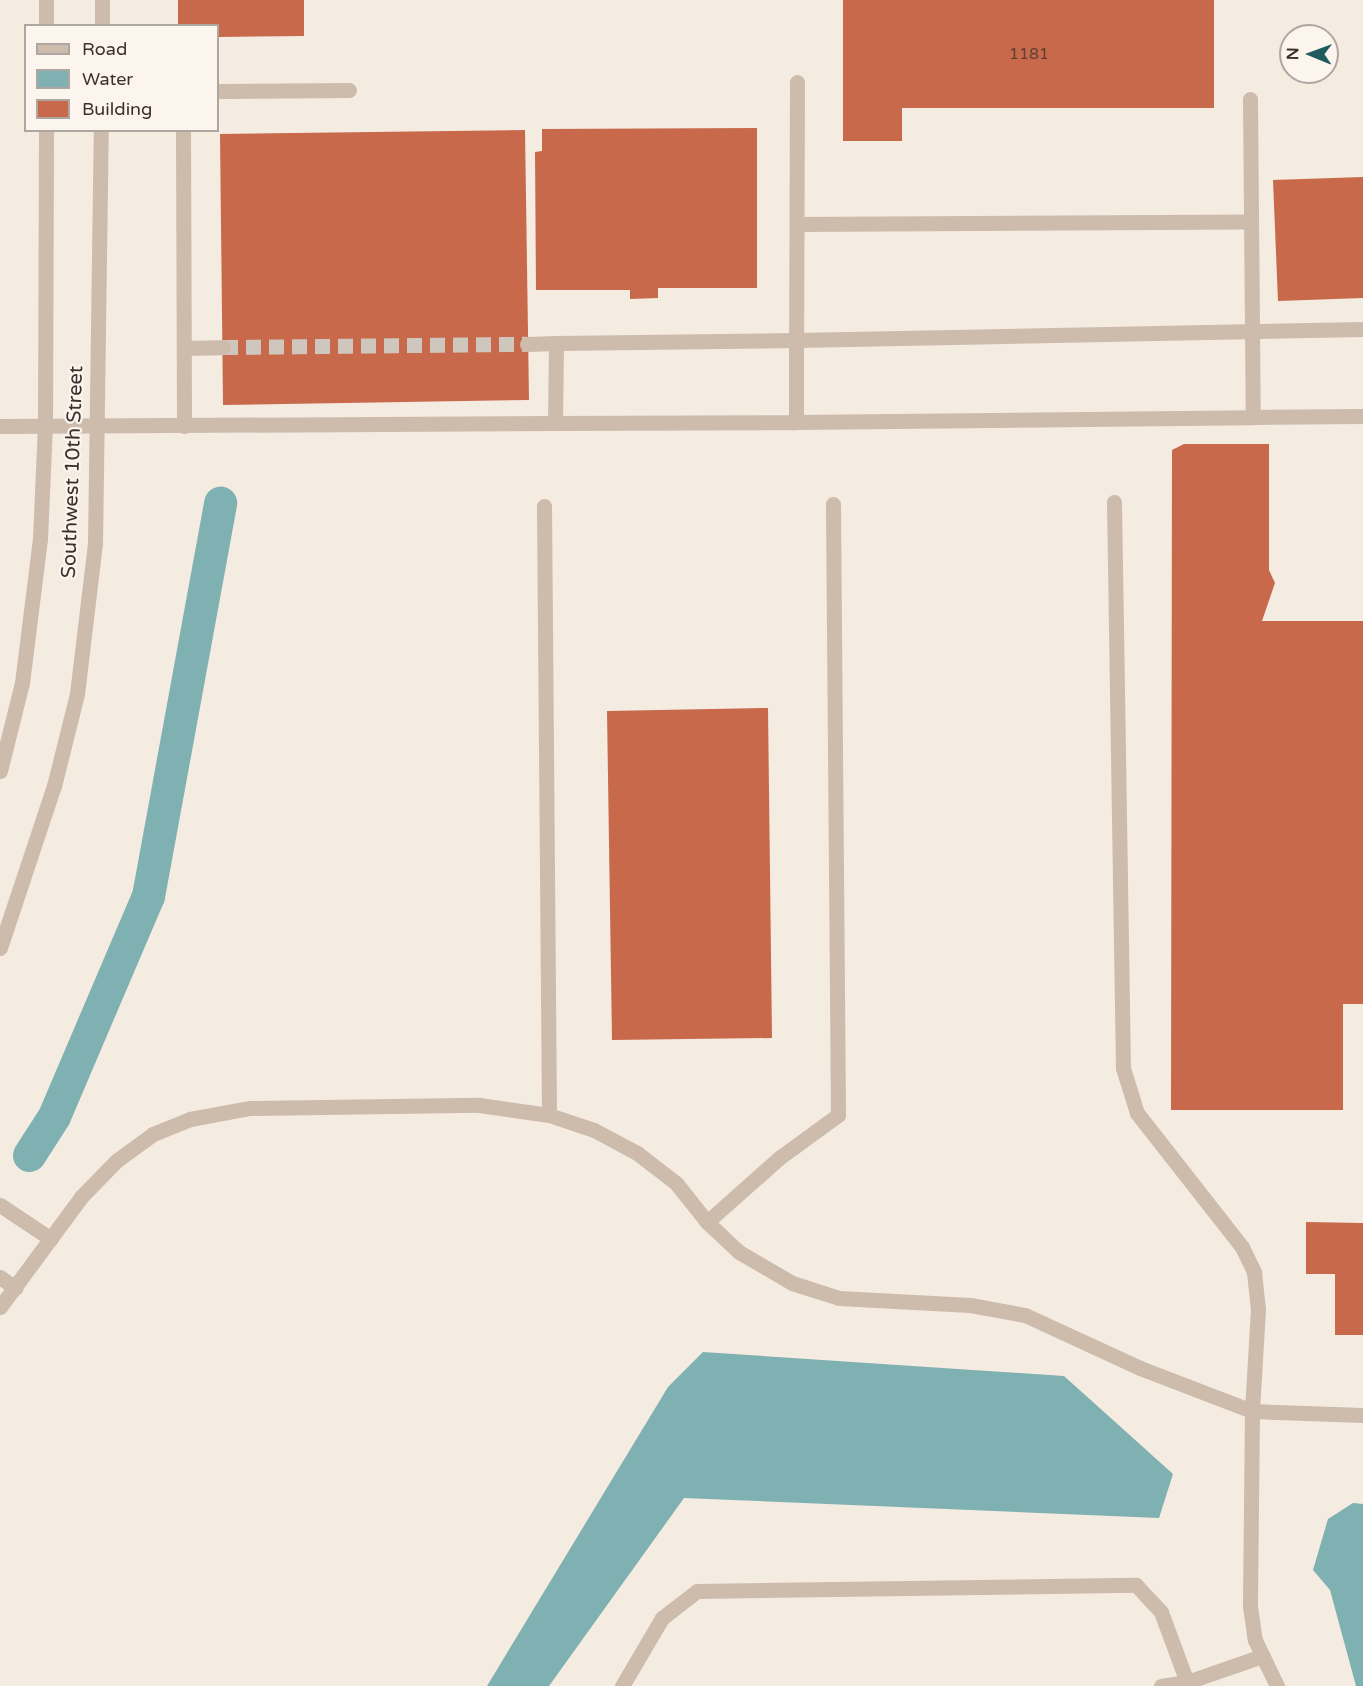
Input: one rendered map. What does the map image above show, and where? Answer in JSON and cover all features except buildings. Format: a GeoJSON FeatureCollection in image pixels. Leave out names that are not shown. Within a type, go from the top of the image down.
{"type":"FeatureCollection","features":[{"type":"Feature","properties":{"kind":"street"},"geometry":{"type":"LineString","coordinates":[[46,0],[46,24]]}},
{"type":"Feature","properties":{"kind":"street"},"geometry":{"type":"LineString","coordinates":[[102,0],[102,24]]}},
{"type":"Feature","properties":{"kind":"street"},"geometry":{"type":"LineString","coordinates":[[796,422],[798,82]]}},
{"type":"Feature","properties":{"kind":"street"},"geometry":{"type":"LineString","coordinates":[[219,91],[349,90]]}},
{"type":"Feature","properties":{"kind":"street"},"geometry":{"type":"LineString","coordinates":[[1250,99],[1254,331],[1253,417]]}},
{"type":"Feature","properties":{"kind":"street","name":"Southwest 10th Street"},"geometry":{"type":"LineString","coordinates":[[0,770],[22,684],[40,539],[45,426],[46,132]]}},
{"type":"Feature","properties":{"kind":"street","name":"Southwest 10th Street"},"geometry":{"type":"LineString","coordinates":[[0,948],[54,786],[76,694],[95,544],[101,132]]}},
{"type":"Feature","properties":{"kind":"street"},"geometry":{"type":"LineString","coordinates":[[183,132],[184,426]]}},
{"type":"Feature","properties":{"kind":"street"},"geometry":{"type":"LineString","coordinates":[[796,224],[1251,222]]}},
{"type":"Feature","properties":{"kind":"street"},"geometry":{"type":"LineString","coordinates":[[528,344],[1363,329]]}},
{"type":"Feature","properties":{"kind":"street"},"geometry":{"type":"LineString","coordinates":[[555,423],[556,343]]}},
{"type":"Feature","properties":{"kind":"street"},"geometry":{"type":"LineString","coordinates":[[184,348],[223,347]]}},
{"type":"Feature","properties":{"kind":"street"},"geometry":{"type":"LineString","coordinates":[[0,426],[796,422],[1363,416]]}},
{"type":"Feature","properties":{"kind":"street"},"geometry":{"type":"LineString","coordinates":[[1114,502],[1123,1068],[1137,1113],[1242,1247],[1254,1272],[1258,1309],[1252,1411],[1250,1606],[1255,1641],[1276,1686]]}},
{"type":"Feature","properties":{"kind":"street"},"geometry":{"type":"LineString","coordinates":[[707,1222],[779,1158],[838,1115],[833,504]]}},
{"type":"Feature","properties":{"kind":"street"},"geometry":{"type":"LineString","coordinates":[[544,506],[549,1114]]}},
{"type":"Feature","properties":{"kind":"street"},"geometry":{"type":"LineString","coordinates":[[0,1307],[81,1197],[116,1161],[153,1134],[190,1119],[250,1108],[479,1105],[549,1114],[638,1153],[676,1183],[707,1222],[739,1252],[792,1283],[839,1298],[970,1305],[1025,1315],[1140,1368],[1252,1411],[1363,1415]]}},
{"type":"Feature","properties":{"kind":"street"},"geometry":{"type":"LineString","coordinates":[[0,1204],[51,1239]]}},
{"type":"Feature","properties":{"kind":"street"},"geometry":{"type":"LineString","coordinates":[[0,1277],[15,1288]]}},
{"type":"Feature","properties":{"kind":"street"},"geometry":{"type":"LineString","coordinates":[[622,1686],[662,1618],[697,1591],[1136,1585],[1161,1612],[1187,1684]]}},
{"type":"Feature","properties":{"kind":"street"},"geometry":{"type":"LineString","coordinates":[[1161,1686],[1187,1684],[1262,1656]]}},
{"type":"Feature","properties":{"kind":"water"},"geometry":{"type":"Polygon","coordinates":[[[703,1352],[1064,1376],[1173,1474],[1159,1518],[684,1498],[549,1686],[487,1686],[668,1387],[703,1352]]]}},
{"type":"Feature","properties":{"kind":"water"},"geometry":{"type":"Polygon","coordinates":[[[1353,1503],[1363,1504],[1363,1686],[1356,1686],[1330,1590],[1313,1570],[1328,1519],[1353,1503]]]}},
{"type":"Feature","properties":{"kind":"waterway"},"geometry":{"type":"LineString","coordinates":[[29,1155],[54,1116],[148,896],[220,503]]}},
{"type":"Feature","properties":{"kind":"tunnel"},"geometry":{"type":"LineString","coordinates":[[223,347],[527,344]]}}]}
